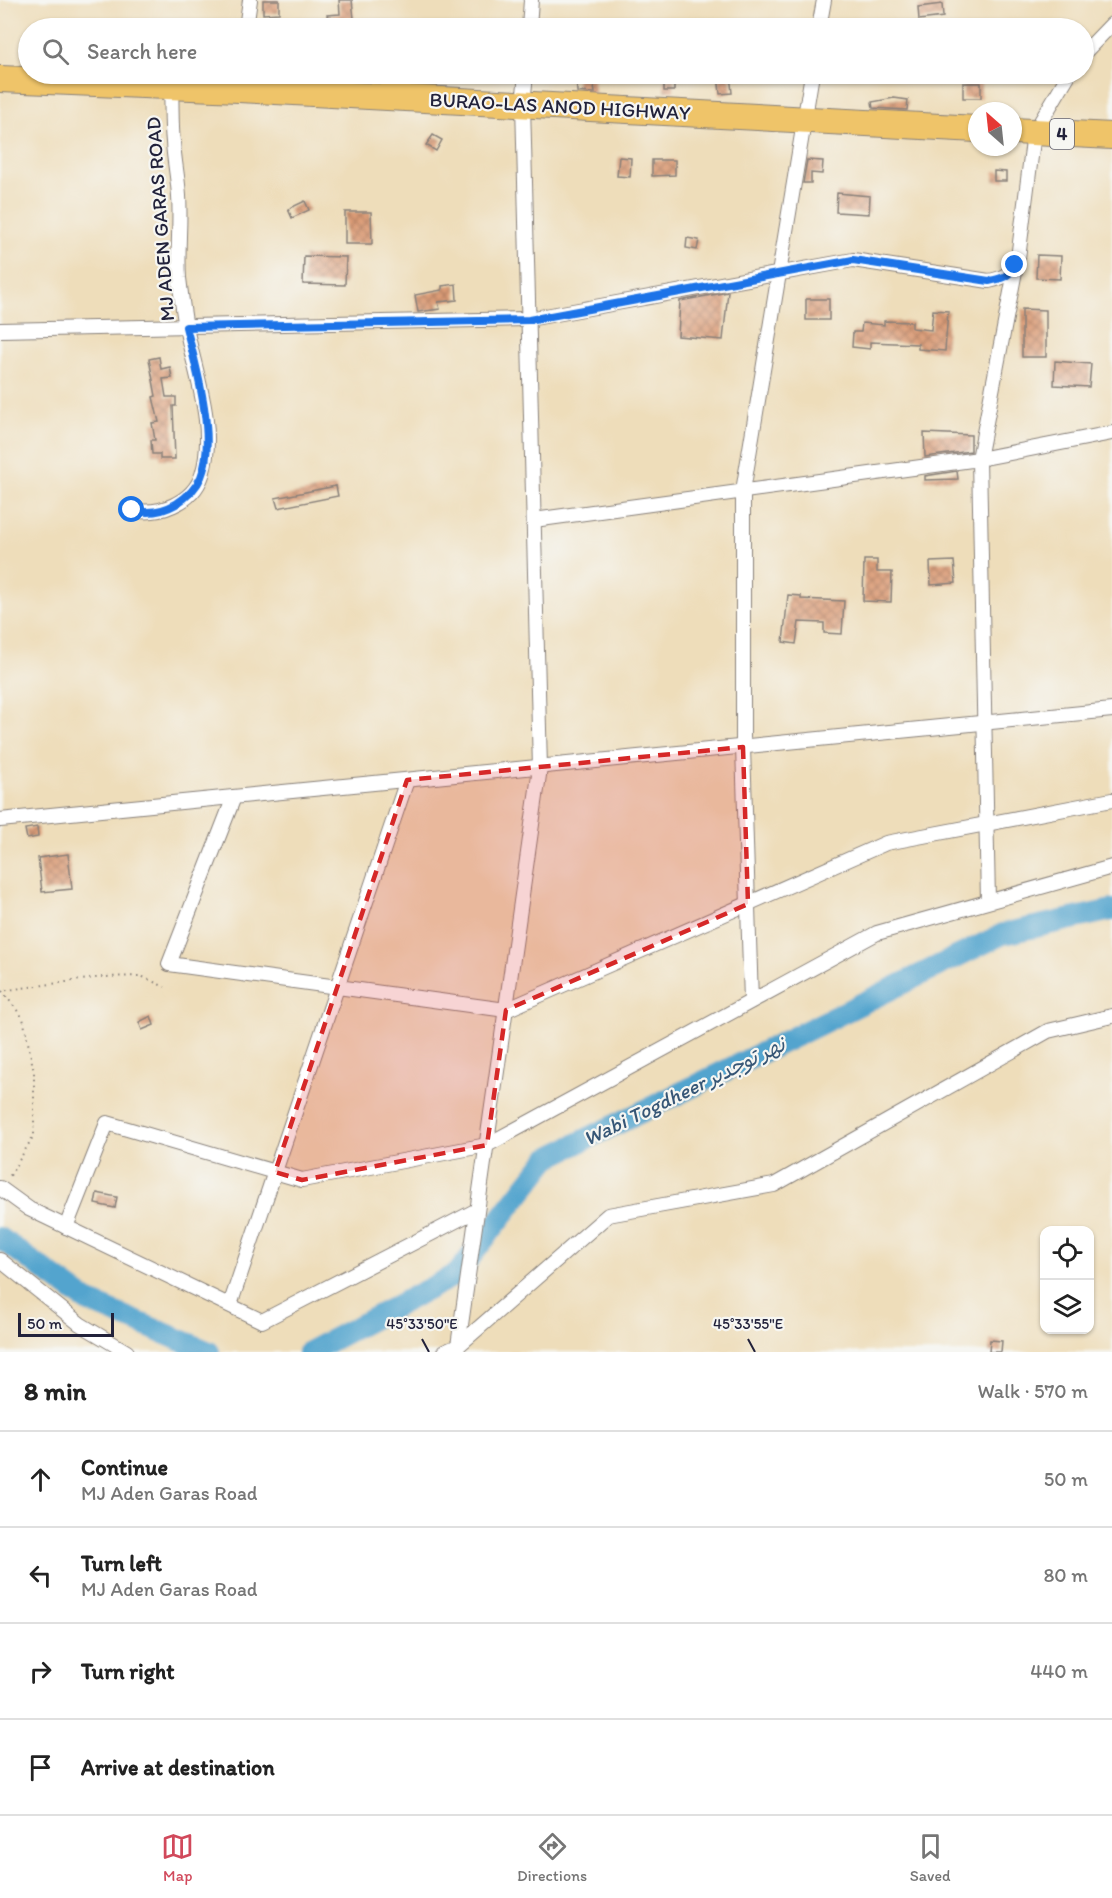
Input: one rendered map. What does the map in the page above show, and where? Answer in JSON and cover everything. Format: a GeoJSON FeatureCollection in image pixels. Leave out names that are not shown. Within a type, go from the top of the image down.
{"type":"FeatureCollection","features":[{"type":"Feature","properties":{"kind":"highway","name":"BURAO-LAS ANOD HIGHWAY"},"geometry":{"type":"LineString","coordinates":[[0,79],[18,80]]}},
{"type":"Feature","properties":{"kind":"highway","name":"BURAO-LAS ANOD HIGHWAY"},"geometry":{"type":"LineString","coordinates":[[107,84],[171,87],[206,84]]}},
{"type":"Feature","properties":{"kind":"highway","name":"BURAO-LAS ANOD HIGHWAY"},"geometry":{"type":"LineString","coordinates":[[277,84],[524,104],[968,128]]}},
{"type":"Feature","properties":{"kind":"highway","name":"4"},"geometry":{"type":"LineString","coordinates":[[1024,132],[1112,136]]}},
{"type":"Feature","properties":{"kind":"street"},"geometry":{"type":"LineString","coordinates":[[247,18],[250,0]]}},
{"type":"Feature","properties":{"kind":"street"},"geometry":{"type":"LineString","coordinates":[[530,18],[531,0]]}},
{"type":"Feature","properties":{"kind":"street"},"geometry":{"type":"LineString","coordinates":[[821,18],[824,0]]}},
{"type":"Feature","properties":{"kind":"street"},"geometry":{"type":"LineString","coordinates":[[1094,42],[1112,24]]}},
{"type":"Feature","properties":{"kind":"street"},"geometry":{"type":"LineString","coordinates":[[458,1346],[540,768],[525,84]]}},
{"type":"Feature","properties":{"kind":"street"},"geometry":{"type":"LineString","coordinates":[[751,1002],[743,747],[743,491],[810,84]]}},
{"type":"Feature","properties":{"kind":"street"},"geometry":{"type":"LineString","coordinates":[[988,902],[979,459],[1018,258],[1024,132],[1061,84]]}},
{"type":"Feature","properties":{"kind":"street","name":"MJ ADEN GARAS ROAD"},"geometry":{"type":"LineString","coordinates":[[132,510],[142,513],[157,511],[186,498],[202,475],[207,447],[198,374],[186,327],[179,275],[179,196],[173,140],[171,87]]}},
{"type":"Feature","properties":{"kind":"street"},"geometry":{"type":"LineString","coordinates":[[0,330],[529,320],[853,260],[989,281],[1006,276],[1013,270],[1018,258]]}},
{"type":"Feature","properties":{"kind":"street"},"geometry":{"type":"LineString","coordinates":[[534,520],[979,459],[1112,433]]}},
{"type":"Feature","properties":{"kind":"street"},"geometry":{"type":"LineString","coordinates":[[0,820],[1112,710]]}},
{"type":"Feature","properties":{"kind":"street"},"geometry":{"type":"LineString","coordinates":[[230,1305],[407,780]]}},
{"type":"Feature","properties":{"kind":"street"},"geometry":{"type":"LineString","coordinates":[[234,797],[169,964],[506,1010],[886,843],[1112,800]]}},
{"type":"Feature","properties":{"kind":"street"},"geometry":{"type":"LineString","coordinates":[[66,1227],[107,1123],[302,1180],[487,1145],[877,933],[1112,867]]}},
{"type":"Feature","properties":{"kind":"street"},"geometry":{"type":"LineString","coordinates":[[444,1352],[458,1346],[608,1215],[774,1185],[1048,1031],[1112,1016]]}},
{"type":"Feature","properties":{"kind":"street"},"geometry":{"type":"LineString","coordinates":[[1,1189],[29,1209],[262,1321],[477,1210]]}},
{"type":"Feature","properties":{"kind":"street"},"geometry":{"type":"LineString","coordinates":[[0,1260],[80,1324],[127,1352]]}},
{"type":"Feature","properties":{"kind":"path"},"geometry":{"type":"LineString","coordinates":[[1,991],[103,977],[132,976],[141,976],[165,987]]}},
{"type":"Feature","properties":{"kind":"path"},"geometry":{"type":"LineString","coordinates":[[1,991],[23,1018],[34,1072],[34,1135],[1,1189]]}},
{"type":"Feature","properties":{"kind":"highlighted area"},"geometry":{"type":"Polygon","coordinates":[[[743,747],[748,904],[506,1010],[487,1145],[302,1180],[275,1172],[407,780],[743,747]]]}},
{"type":"Feature","properties":{"kind":"building"},"geometry":{"type":"Polygon","coordinates":[[[263,0],[279,0],[279,13],[263,14],[263,0]]]}},
{"type":"Feature","properties":{"kind":"building"},"geometry":{"type":"Polygon","coordinates":[[[339,0],[352,0],[354,18],[327,18],[327,15],[340,14],[339,0]]]}},
{"type":"Feature","properties":{"kind":"building"},"geometry":{"type":"Polygon","coordinates":[[[942,4],[943,17],[919,18],[918,7],[942,4]]]}},
{"type":"Feature","properties":{"kind":"building"},"geometry":{"type":"Polygon","coordinates":[[[577,84],[594,84],[595,93],[577,92],[577,84]]]}},
{"type":"Feature","properties":{"kind":"building"},"geometry":{"type":"Polygon","coordinates":[[[664,84],[674,84],[674,91],[664,91],[664,84]]]}},
{"type":"Feature","properties":{"kind":"building"},"geometry":{"type":"Polygon","coordinates":[[[719,84],[731,84],[732,93],[720,94],[719,84]]]}},
{"type":"Feature","properties":{"kind":"building"},"geometry":{"type":"Polygon","coordinates":[[[963,84],[981,84],[981,98],[963,98],[963,84]]]}},
{"type":"Feature","properties":{"kind":"building"},"geometry":{"type":"Polygon","coordinates":[[[894,98],[908,100],[907,110],[873,108],[872,102],[894,98]]]}},
{"type":"Feature","properties":{"kind":"building"},"geometry":{"type":"Polygon","coordinates":[[[433,135],[442,140],[436,151],[426,145],[433,135]]]}},
{"type":"Feature","properties":{"kind":"building"},"geometry":{"type":"Polygon","coordinates":[[[619,157],[631,158],[630,177],[617,176],[619,157]]]}},
{"type":"Feature","properties":{"kind":"building"},"geometry":{"type":"Polygon","coordinates":[[[652,160],[675,160],[675,175],[652,176],[652,160]]]}},
{"type":"Feature","properties":{"kind":"building"},"geometry":{"type":"Polygon","coordinates":[[[807,160],[823,161],[822,174],[811,173],[811,183],[803,183],[807,160]]]}},
{"type":"Feature","properties":{"kind":"building"},"geometry":{"type":"Polygon","coordinates":[[[994,171],[1006,172],[1006,181],[994,181],[994,171]]]}},
{"type":"Feature","properties":{"kind":"building"},"geometry":{"type":"Polygon","coordinates":[[[837,193],[870,196],[869,214],[836,212],[837,193]]]}},
{"type":"Feature","properties":{"kind":"building"},"geometry":{"type":"Polygon","coordinates":[[[305,201],[309,210],[292,218],[288,209],[305,201]]]}},
{"type":"Feature","properties":{"kind":"building"},"geometry":{"type":"Polygon","coordinates":[[[345,212],[371,212],[372,244],[345,244],[345,212]]]}},
{"type":"Feature","properties":{"kind":"building"},"geometry":{"type":"Polygon","coordinates":[[[687,238],[699,240],[697,250],[686,248],[687,238]]]}},
{"type":"Feature","properties":{"kind":"building"},"geometry":{"type":"Polygon","coordinates":[[[1037,255],[1061,256],[1060,279],[1036,278],[1037,255]]]}},
{"type":"Feature","properties":{"kind":"building"},"geometry":{"type":"Polygon","coordinates":[[[304,256],[346,257],[345,285],[303,284],[304,256]]]}},
{"type":"Feature","properties":{"kind":"building"},"geometry":{"type":"Polygon","coordinates":[[[456,284],[457,300],[438,302],[440,309],[418,312],[415,295],[442,290],[442,286],[456,284]]]}},
{"type":"Feature","properties":{"kind":"building"},"geometry":{"type":"Polygon","coordinates":[[[728,292],[723,340],[678,336],[680,301],[728,292]]]}},
{"type":"Feature","properties":{"kind":"building"},"geometry":{"type":"Polygon","coordinates":[[[806,299],[829,299],[829,320],[806,320],[806,299]]]}},
{"type":"Feature","properties":{"kind":"building"},"geometry":{"type":"Polygon","coordinates":[[[1022,309],[1046,310],[1046,357],[1022,357],[1022,309]]]}},
{"type":"Feature","properties":{"kind":"building"},"geometry":{"type":"Polygon","coordinates":[[[933,310],[948,311],[945,351],[918,349],[918,344],[870,342],[870,349],[852,347],[853,332],[861,332],[862,323],[884,325],[884,321],[912,322],[912,328],[931,330],[933,310]]]}},
{"type":"Feature","properties":{"kind":"building"},"geometry":{"type":"Polygon","coordinates":[[[159,357],[161,369],[170,367],[172,378],[163,379],[166,397],[176,397],[176,406],[173,406],[175,459],[160,459],[160,454],[152,454],[151,440],[155,440],[152,423],[159,422],[153,397],[156,396],[149,359],[159,357]]]}},
{"type":"Feature","properties":{"kind":"building"},"geometry":{"type":"Polygon","coordinates":[[[1055,361],[1091,364],[1089,387],[1054,385],[1055,361]]]}},
{"type":"Feature","properties":{"kind":"building"},"geometry":{"type":"Polygon","coordinates":[[[924,433],[971,435],[971,451],[925,457],[924,433]]]}},
{"type":"Feature","properties":{"kind":"building"},"geometry":{"type":"Polygon","coordinates":[[[957,471],[958,479],[925,480],[925,476],[957,471]]]}},
{"type":"Feature","properties":{"kind":"building"},"geometry":{"type":"Polygon","coordinates":[[[336,486],[338,496],[278,508],[275,498],[336,486]]]}},
{"type":"Feature","properties":{"kind":"building"},"geometry":{"type":"Polygon","coordinates":[[[864,560],[877,560],[877,572],[892,572],[891,602],[863,601],[864,560]]]}},
{"type":"Feature","properties":{"kind":"building"},"geometry":{"type":"Polygon","coordinates":[[[954,561],[956,583],[931,585],[930,562],[954,561]]]}},
{"type":"Feature","properties":{"kind":"building"},"geometry":{"type":"Polygon","coordinates":[[[788,595],[801,596],[801,599],[844,601],[842,634],[824,633],[824,623],[799,622],[796,644],[783,642],[788,595]]]}},
{"type":"Feature","properties":{"kind":"building"},"geometry":{"type":"Polygon","coordinates":[[[37,827],[38,837],[27,839],[25,829],[37,827]]]}},
{"type":"Feature","properties":{"kind":"building"},"geometry":{"type":"Polygon","coordinates":[[[68,854],[72,889],[42,892],[38,858],[68,854]]]}},
{"type":"Feature","properties":{"kind":"building"},"geometry":{"type":"Polygon","coordinates":[[[151,1016],[154,1025],[142,1030],[139,1022],[151,1016]]]}},
{"type":"Feature","properties":{"kind":"building"},"geometry":{"type":"Polygon","coordinates":[[[97,1193],[117,1197],[115,1208],[95,1204],[97,1193]]]}},
{"type":"Feature","properties":{"kind":"building"},"geometry":{"type":"Polygon","coordinates":[[[990,1340],[1002,1341],[1001,1352],[989,1352],[990,1340]]]}},
{"type":"Feature","properties":{"kind":"waterway","name":"Wabi Togdheer نهر توجدير"},"geometry":{"type":"LineString","coordinates":[[309,1352],[457,1274],[548,1158],[1003,934],[1112,910]]}},
{"type":"Feature","properties":{"kind":"waterway","name":"Wabi Togdheer نهر توجدير"},"geometry":{"type":"LineString","coordinates":[[0,1238],[87,1301],[209,1352]]}},
{"type":"Feature","properties":{"kind":"route"},"geometry":{"type":"LineString","coordinates":[[132,510],[142,513],[170,507],[186,498],[202,475],[207,447],[205,417],[198,374],[186,327],[529,320],[853,260],[989,281],[1006,276],[1015,265]]}}]}
